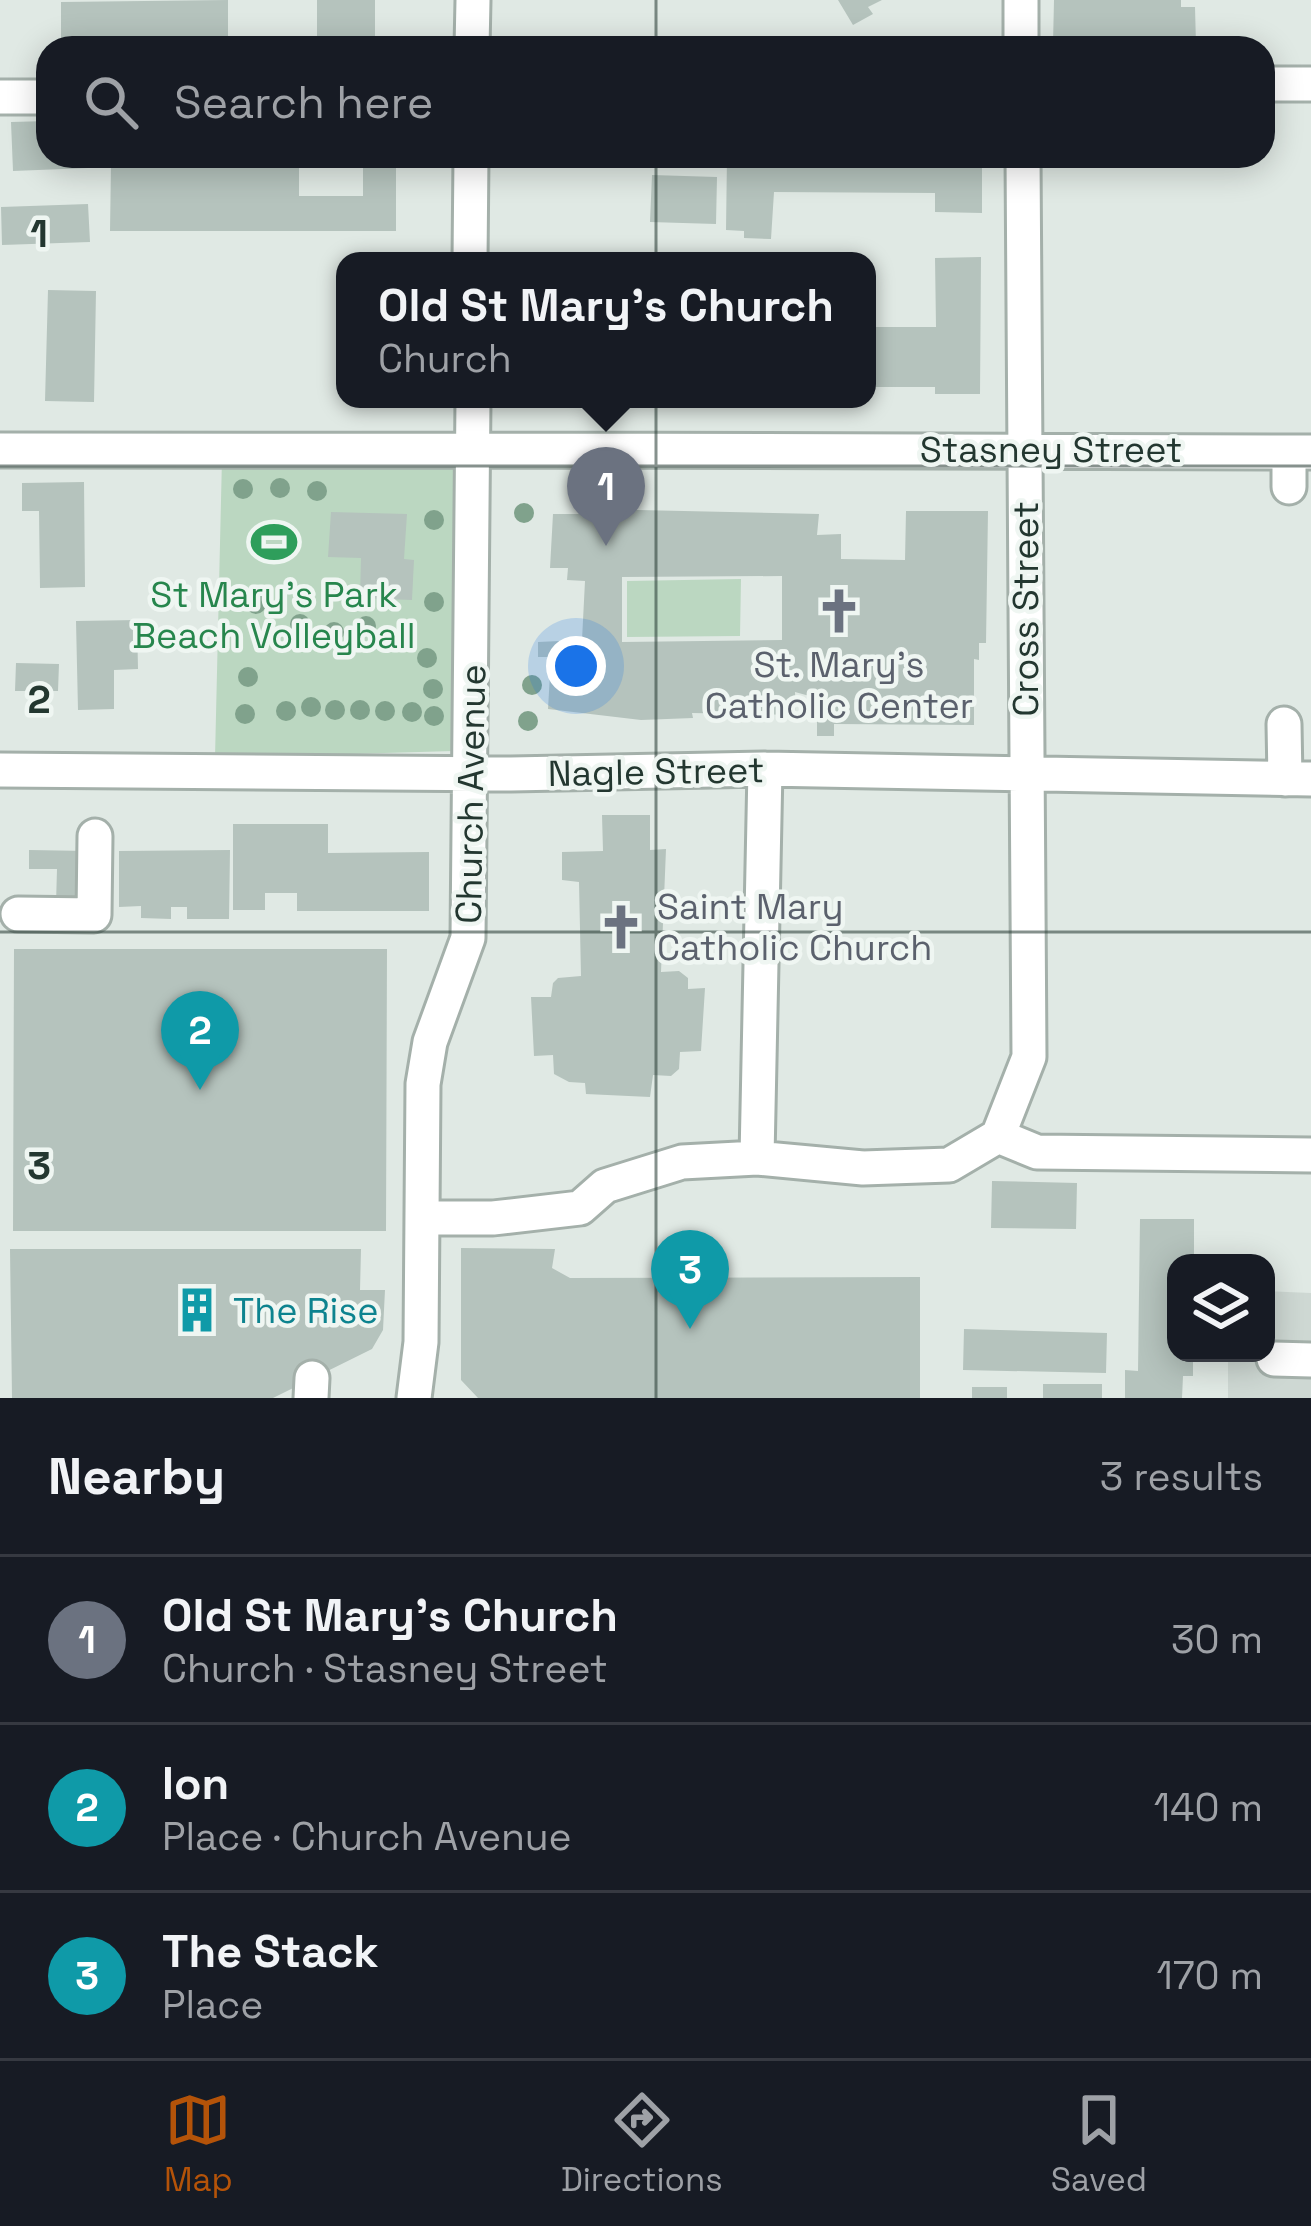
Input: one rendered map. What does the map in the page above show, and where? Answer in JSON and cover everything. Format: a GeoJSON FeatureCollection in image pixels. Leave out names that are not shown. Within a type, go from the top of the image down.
{"type":"FeatureCollection","features":[{"type":"Feature","properties":{"kind":"street"},"geometry":{"type":"LineString","coordinates":[[472,36],[473,0]]}},
{"type":"Feature","properties":{"kind":"street"},"geometry":{"type":"LineString","coordinates":[[1021,0],[1021,36]]}},
{"type":"Feature","properties":{"kind":"street"},"geometry":{"type":"LineString","coordinates":[[1275,84],[1311,84]]}},
{"type":"Feature","properties":{"kind":"street"},"geometry":{"type":"LineString","coordinates":[[0,98],[36,98]]}},
{"type":"Feature","properties":{"kind":"street"},"geometry":{"type":"LineString","coordinates":[[470,252],[471,168]]}},
{"type":"Feature","properties":{"kind":"street","name":"Cross Street"},"geometry":{"type":"LineString","coordinates":[[998,1136],[1029,1057],[1023,168]]}},
{"type":"Feature","properties":{"kind":"street","name":"Church Avenue"},"geometry":{"type":"LineString","coordinates":[[414,1398],[421,1342],[423,1084],[430,1042],[468,938],[473,408]]}},
{"type":"Feature","properties":{"kind":"street","name":"Stasney Street"},"geometry":{"type":"LineString","coordinates":[[0,450],[1300,452]]}},
{"type":"Feature","properties":{"kind":"street"},"geometry":{"type":"LineString","coordinates":[[1289,487],[1300,452]]}},
{"type":"Feature","properties":{"kind":"street"},"geometry":{"type":"LineString","coordinates":[[1284,724],[1298,779]]}},
{"type":"Feature","properties":{"kind":"street"},"geometry":{"type":"LineString","coordinates":[[757,1158],[765,769]]}},
{"type":"Feature","properties":{"kind":"street","name":"Nagle Street"},"geometry":{"type":"LineString","coordinates":[[0,770],[471,774],[765,769],[1298,779]]}},
{"type":"Feature","properties":{"kind":"street"},"geometry":{"type":"LineString","coordinates":[[18,914],[94,915],[95,836]]}},
{"type":"Feature","properties":{"kind":"street"},"geometry":{"type":"LineString","coordinates":[[422,1218],[493,1218],[580,1208],[605,1186],[682,1162],[757,1158],[863,1168],[949,1165],[998,1136],[1036,1152],[1311,1155]]}},
{"type":"Feature","properties":{"kind":"street"},"geometry":{"type":"LineString","coordinates":[[1275,1359],[1311,1360]]}},
{"type":"Feature","properties":{"kind":"shaded area"},"geometry":{"type":"Polygon","coordinates":[[[1275,1291],[1311,1293],[1311,1398],[1228,1398],[1228,1362],[1275,1362],[1275,1291]]]}},
{"type":"Feature","properties":{"kind":"green space"},"geometry":{"type":"Polygon","coordinates":[[[222,458],[453,468],[454,751],[215,758],[222,458]]]}},
{"type":"Feature","properties":{"kind":"green space"},"geometry":{"type":"Polygon","coordinates":[[[741,579],[740,636],[627,637],[627,581],[741,579]]]}},
{"type":"Feature","properties":{"kind":"building"},"geometry":{"type":"Polygon","coordinates":[[[228,0],[228,36],[61,36],[61,2],[228,0]]]}},
{"type":"Feature","properties":{"kind":"building"},"geometry":{"type":"Polygon","coordinates":[[[317,0],[375,0],[375,36],[317,36],[317,0]]]}},
{"type":"Feature","properties":{"kind":"building"},"geometry":{"type":"Polygon","coordinates":[[[838,0],[882,0],[868,7],[873,14],[853,25],[838,0]]]}},
{"type":"Feature","properties":{"kind":"building"},"geometry":{"type":"Polygon","coordinates":[[[1054,0],[1181,0],[1181,7],[1195,7],[1196,36],[1053,36],[1054,0]]]}},
{"type":"Feature","properties":{"kind":"building"},"geometry":{"type":"Polygon","coordinates":[[[36,121],[36,168],[88,168],[13,171],[11,122],[36,121]]]}},
{"type":"Feature","properties":{"kind":"building"},"geometry":{"type":"Polygon","coordinates":[[[111,168],[299,168],[299,196],[363,196],[363,168],[396,168],[396,231],[110,231],[111,168]]]}},
{"type":"Feature","properties":{"kind":"building"},"geometry":{"type":"Polygon","coordinates":[[[727,168],[982,168],[982,213],[935,212],[935,193],[774,192],[771,239],[744,238],[744,231],[726,230],[727,168]]]}},
{"type":"Feature","properties":{"kind":"building"},"geometry":{"type":"Polygon","coordinates":[[[652,175],[717,177],[716,224],[650,222],[652,175]]]}},
{"type":"Feature","properties":{"kind":"building"},"geometry":{"type":"Polygon","coordinates":[[[88,204],[90,242],[2,245],[1,207],[88,204]]]}},
{"type":"Feature","properties":{"kind":"building"},"geometry":{"type":"Polygon","coordinates":[[[981,257],[980,394],[935,394],[935,387],[876,387],[876,327],[936,327],[935,258],[981,257]]]}},
{"type":"Feature","properties":{"kind":"building"},"geometry":{"type":"Polygon","coordinates":[[[48,290],[96,291],[94,402],[45,401],[48,290]]]}},
{"type":"Feature","properties":{"kind":"building"},"geometry":{"type":"Polygon","coordinates":[[[84,482],[85,587],[40,588],[39,511],[22,511],[22,483],[84,482]]]}},
{"type":"Feature","properties":{"kind":"building","name":"St. Mary's Catholic Center"},"geometry":{"type":"Polygon","coordinates":[[[592,509],[819,514],[817,535],[841,534],[841,559],[905,560],[906,511],[988,511],[986,643],[979,643],[979,660],[974,659],[974,725],[834,724],[834,736],[817,736],[817,698],[795,692],[796,715],[692,713],[693,718],[641,720],[548,709],[551,657],[538,657],[538,642],[582,640],[585,581],[567,580],[568,568],[550,568],[553,514],[592,514],[592,509]],[[782,576],[622,577],[622,642],[782,640],[782,576]]]}},
{"type":"Feature","properties":{"kind":"building"},"geometry":{"type":"Polygon","coordinates":[[[331,512],[407,514],[404,559],[414,560],[412,600],[360,598],[361,558],[328,557],[331,512]]]}},
{"type":"Feature","properties":{"kind":"building"},"geometry":{"type":"Polygon","coordinates":[[[137,620],[138,669],[114,670],[114,709],[78,710],[76,621],[137,620]]]}},
{"type":"Feature","properties":{"kind":"building"},"geometry":{"type":"Polygon","coordinates":[[[16,663],[59,664],[58,691],[15,691],[16,663]]]}},
{"type":"Feature","properties":{"kind":"building","name":"Saint Mary Catholic Church"},"geometry":{"type":"Polygon","coordinates":[[[602,815],[650,815],[650,850],[666,849],[661,972],[679,971],[688,978],[688,989],[705,988],[701,1051],[680,1052],[679,1069],[671,1076],[653,1075],[650,1097],[586,1094],[585,1083],[554,1074],[553,1055],[534,1056],[531,997],[551,997],[558,978],[581,976],[579,882],[562,880],[562,852],[603,851],[602,815]]]}},
{"type":"Feature","properties":{"kind":"building"},"geometry":{"type":"Polygon","coordinates":[[[233,824],[328,824],[328,853],[429,852],[429,911],[297,911],[297,893],[265,893],[265,910],[233,910],[233,824]]]}},
{"type":"Feature","properties":{"kind":"building"},"geometry":{"type":"Polygon","coordinates":[[[29,850],[88,851],[87,904],[56,904],[57,869],[29,869],[29,850]]]}},
{"type":"Feature","properties":{"kind":"building"},"geometry":{"type":"Polygon","coordinates":[[[230,850],[229,919],[187,919],[187,907],[171,907],[171,919],[141,918],[141,906],[119,907],[119,851],[230,850]]]}},
{"type":"Feature","properties":{"kind":"building"},"geometry":{"type":"Polygon","coordinates":[[[14,949],[387,949],[386,1231],[13,1231],[14,949]]]}},
{"type":"Feature","properties":{"kind":"building"},"geometry":{"type":"Polygon","coordinates":[[[992,1181],[1077,1183],[1076,1229],[991,1228],[992,1181]]]}},
{"type":"Feature","properties":{"kind":"building"},"geometry":{"type":"Polygon","coordinates":[[[1140,1219],[1194,1219],[1194,1254],[1167,1254],[1167,1362],[1193,1362],[1193,1376],[1183,1376],[1182,1398],[1125,1398],[1125,1370],[1138,1371],[1140,1219]]]}},
{"type":"Feature","properties":{"kind":"building"},"geometry":{"type":"Polygon","coordinates":[[[461,1248],[555,1249],[552,1268],[570,1278],[920,1277],[920,1398],[478,1398],[461,1380],[461,1248]]]}},
{"type":"Feature","properties":{"kind":"building","name":"The Rise"},"geometry":{"type":"Polygon","coordinates":[[[10,1249],[361,1249],[360,1290],[385,1290],[383,1330],[372,1349],[273,1398],[12,1398],[10,1249]]]}},
{"type":"Feature","properties":{"kind":"building"},"geometry":{"type":"Polygon","coordinates":[[[964,1329],[1107,1333],[1106,1373],[963,1370],[964,1329]]]}},
{"type":"Feature","properties":{"kind":"building"},"geometry":{"type":"Polygon","coordinates":[[[1043,1384],[1102,1384],[1102,1398],[1043,1398],[1043,1384]]]}},
{"type":"Feature","properties":{"kind":"building"},"geometry":{"type":"Polygon","coordinates":[[[972,1387],[1007,1387],[1007,1398],[972,1398],[972,1387]]]}},
{"type":"Feature","properties":{"kind":"place","name":"St Mary's Park Beach Volleyball"},"geometry":{"type":"Point","coordinates":[274,542]}},
{"type":"Feature","properties":{"kind":"place","name":"Old St Mary's Church"},"geometry":{"type":"Point","coordinates":[606,546]}},
{"type":"Feature","properties":{"kind":"place","name":"St. Mary's Catholic Center"},"geometry":{"type":"Point","coordinates":[839,611]}},
{"type":"Feature","properties":{"kind":"place","name":"Saint Mary Catholic Church"},"geometry":{"type":"Point","coordinates":[621,927]}},
{"type":"Feature","properties":{"kind":"place","name":"Ion"},"geometry":{"type":"Point","coordinates":[200,1090]}},
{"type":"Feature","properties":{"kind":"place","name":"The Rise"},"geometry":{"type":"Point","coordinates":[197,1310]}},
{"type":"Feature","properties":{"kind":"place","name":"The Stack"},"geometry":{"type":"Point","coordinates":[690,1329]}}]}
